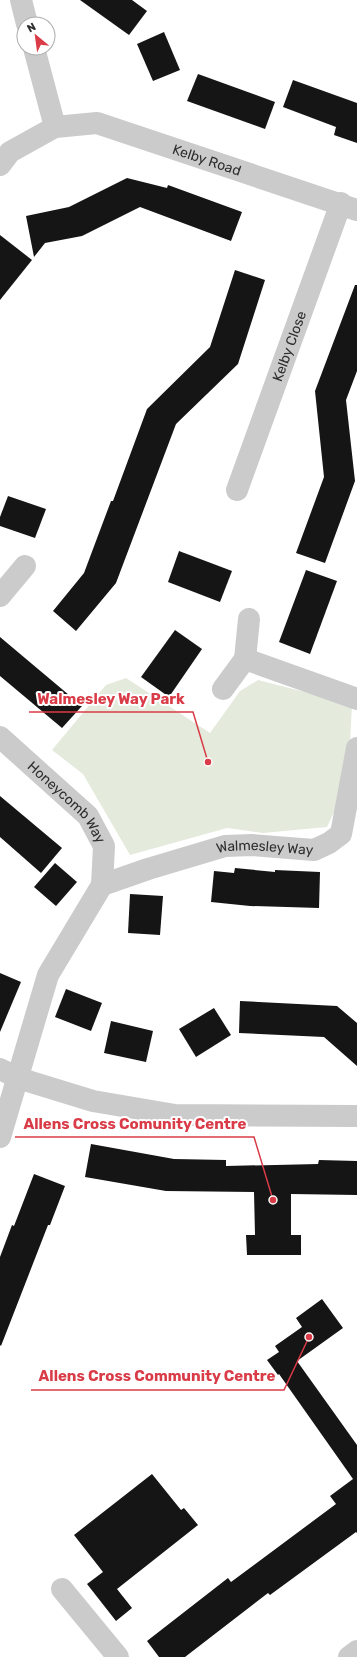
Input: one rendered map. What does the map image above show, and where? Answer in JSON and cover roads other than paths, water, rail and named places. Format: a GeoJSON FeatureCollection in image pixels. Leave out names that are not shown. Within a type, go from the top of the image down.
{"type":"FeatureCollection","features":[{"type":"Feature","properties":{"kind":"street"},"geometry":{"type":"LineString","coordinates":[[21,0],[25,16]]}},
{"type":"Feature","properties":{"kind":"street"},"geometry":{"type":"LineString","coordinates":[[0,165],[10,152],[55,127],[36,56]]}},
{"type":"Feature","properties":{"kind":"street","name":"Kelby Road"},"geometry":{"type":"LineString","coordinates":[[55,127],[97,123],[349,206]]}},
{"type":"Feature","properties":{"kind":"street","name":"Kelby Close"},"geometry":{"type":"LineString","coordinates":[[237,490],[349,206]]}},
{"type":"Feature","properties":{"kind":"street"},"geometry":{"type":"LineString","coordinates":[[0,596],[26,566]]}},
{"type":"Feature","properties":{"kind":"street"},"geometry":{"type":"LineString","coordinates":[[223,688],[244,659],[249,619]]}},
{"type":"Feature","properties":{"kind":"street"},"geometry":{"type":"LineString","coordinates":[[244,659],[357,699]]}},
{"type":"Feature","properties":{"kind":"street","name":"Honeycomb Way"},"geometry":{"type":"LineString","coordinates":[[0,737],[88,816],[104,846],[102,885],[48,975],[9,1073],[0,1137]]}},
{"type":"Feature","properties":{"kind":"street","name":"Walmesley Way"},"geometry":{"type":"LineString","coordinates":[[102,885],[148,869],[225,846],[252,845],[314,850],[329,843],[341,834],[357,748]]}},
{"type":"Feature","properties":{"kind":"street"},"geometry":{"type":"LineString","coordinates":[[9,1073],[93,1101],[176,1115],[357,1116]]}},
{"type":"Feature","properties":{"kind":"street"},"geometry":{"type":"LineString","coordinates":[[62,1589],[118,1657]]}},
{"type":"Feature","properties":{"kind":"street"},"geometry":{"type":"LineString","coordinates":[[349,1657],[357,1651]]}},
{"type":"Feature","properties":{"kind":"place","name":"Walmesley Way Park"},"geometry":{"type":"Point","coordinates":[208,762]}},
{"type":"Feature","properties":{"kind":"place","name":"Allens Cross Comunity Centre"},"geometry":{"type":"Point","coordinates":[273,1200]}},
{"type":"Feature","properties":{"kind":"place","name":"Allens Cross Community Centre"},"geometry":{"type":"Point","coordinates":[309,1337]}}]}
